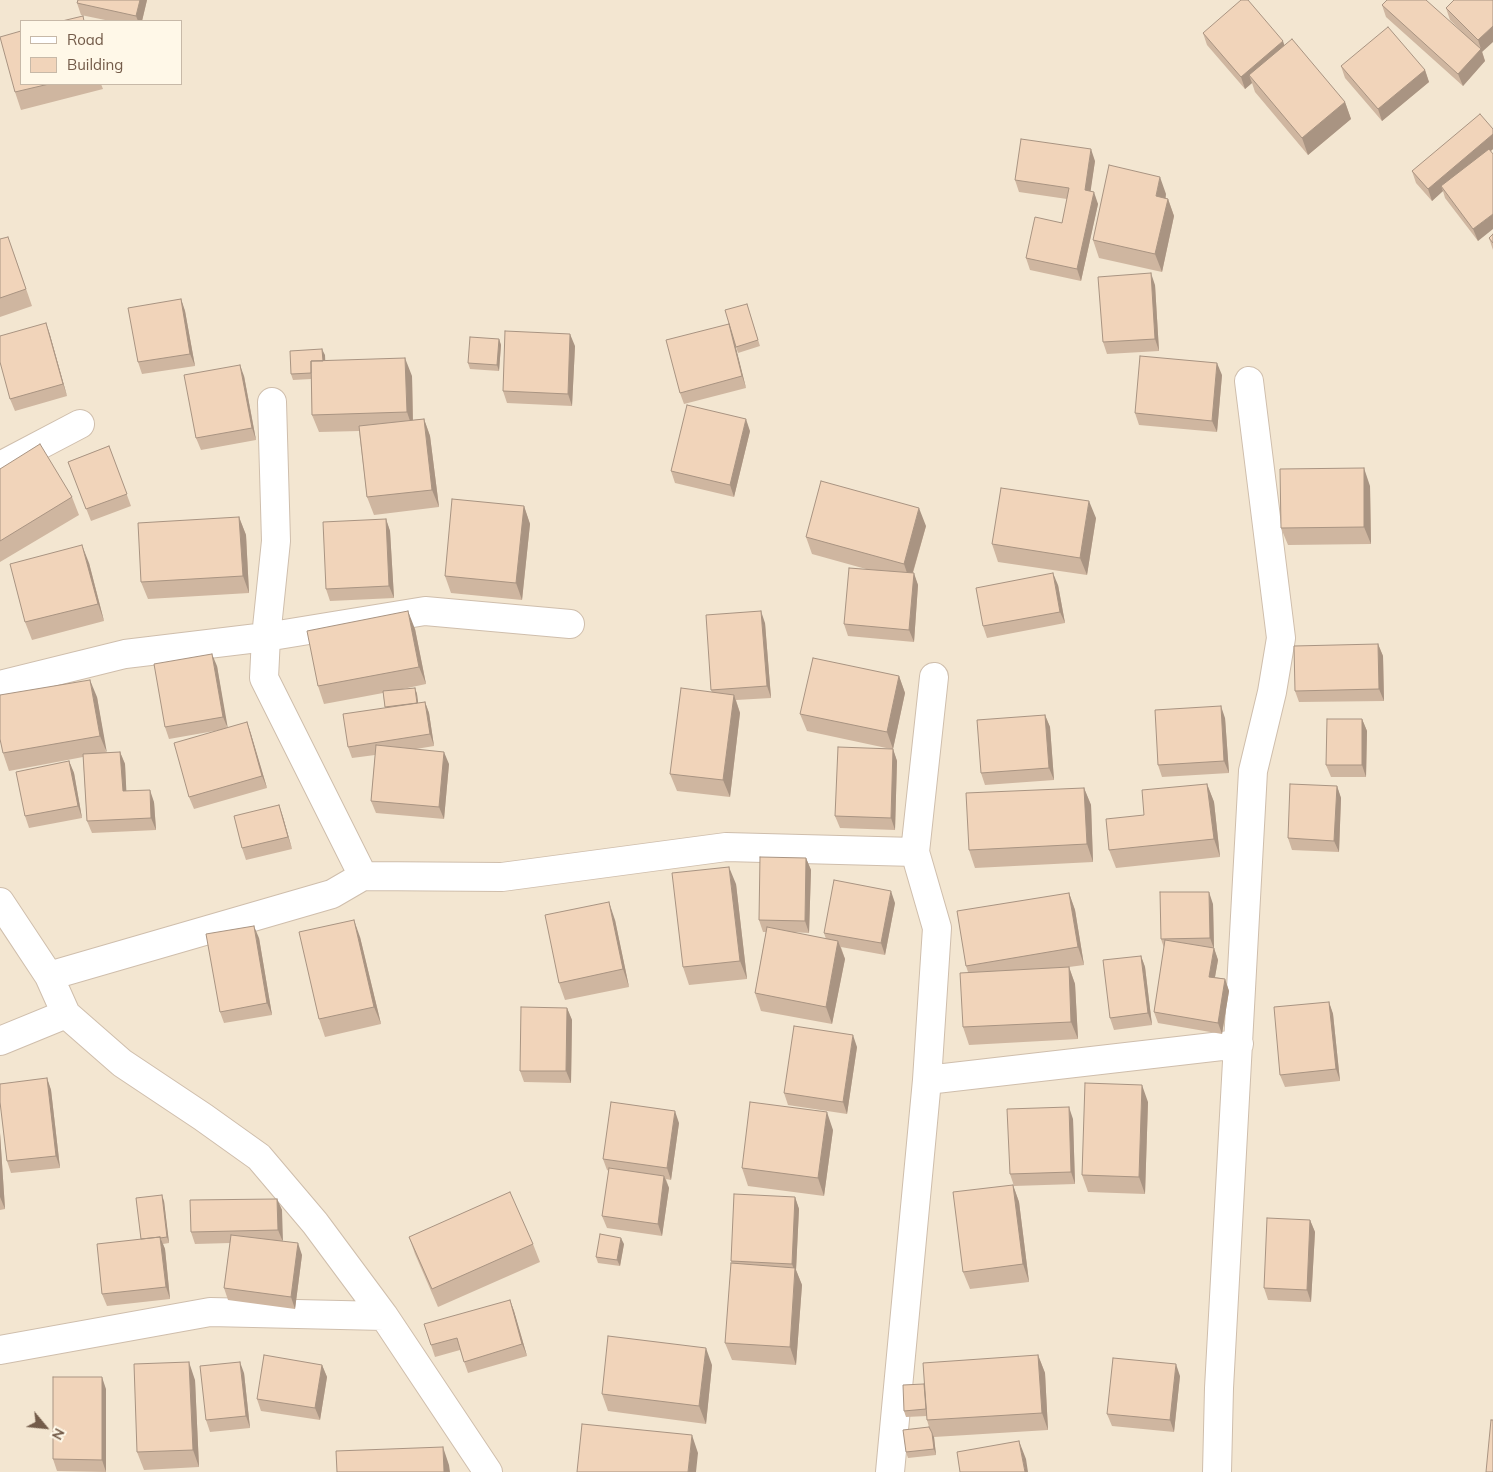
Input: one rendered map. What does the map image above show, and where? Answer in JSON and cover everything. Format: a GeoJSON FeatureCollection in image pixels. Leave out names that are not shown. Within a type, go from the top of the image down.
{"type":"FeatureCollection","features":[{"type":"Feature","properties":{"kind":"street"},"geometry":{"type":"LineString","coordinates":[[1217,1472],[1253,771],[1272,692],[1280,638],[1249,381]]}},
{"type":"Feature","properties":{"kind":"street"},"geometry":{"type":"LineString","coordinates":[[272,402],[276,541],[266,637],[264,678],[363,876]]}},
{"type":"Feature","properties":{"kind":"street"},"geometry":{"type":"LineString","coordinates":[[0,466],[80,424]]}},
{"type":"Feature","properties":{"kind":"street"},"geometry":{"type":"LineString","coordinates":[[0,685],[125,654],[266,637],[426,611],[570,624]]}},
{"type":"Feature","properties":{"kind":"street"},"geometry":{"type":"LineString","coordinates":[[890,1472],[927,1080],[937,928],[915,852],[934,677]]}},
{"type":"Feature","properties":{"kind":"street"},"geometry":{"type":"LineString","coordinates":[[49,976],[332,894],[363,876],[502,877],[726,847],[915,852]]}},
{"type":"Feature","properties":{"kind":"street"},"geometry":{"type":"LineString","coordinates":[[0,902],[49,976],[66,1014],[122,1063],[259,1157],[315,1223],[384,1316],[488,1472]]}},
{"type":"Feature","properties":{"kind":"street"},"geometry":{"type":"LineString","coordinates":[[0,1041],[66,1014]]}},
{"type":"Feature","properties":{"kind":"street"},"geometry":{"type":"LineString","coordinates":[[927,1080],[1239,1044]]}},
{"type":"Feature","properties":{"kind":"street"},"geometry":{"type":"LineString","coordinates":[[0,1350],[210,1312],[384,1316]]}},
{"type":"Feature","properties":{"kind":"shaded area"},"geometry":{"type":"Polygon","coordinates":[[[0,0],[1493,0],[1493,1472],[0,1472],[0,0]]]}},
{"type":"Feature","properties":{"kind":"building"},"geometry":{"type":"Polygon","coordinates":[[[78,0],[140,0],[136,16],[77,3],[78,0]]]}},
{"type":"Feature","properties":{"kind":"building"},"geometry":{"type":"Polygon","coordinates":[[[1241,0],[1248,0],[1283,41],[1241,77],[1203,33],[1241,0]]]}},
{"type":"Feature","properties":{"kind":"building"},"geometry":{"type":"Polygon","coordinates":[[[1387,0],[1426,0],[1481,49],[1458,74],[1382,5],[1387,0]]]}},
{"type":"Feature","properties":{"kind":"building"},"geometry":{"type":"Polygon","coordinates":[[[1454,0],[1493,0],[1493,26],[1478,40],[1446,8],[1454,0]]]}},
{"type":"Feature","properties":{"kind":"building"},"geometry":{"type":"Polygon","coordinates":[[[83,16],[84,20],[66,20],[83,16]]]}},
{"type":"Feature","properties":{"kind":"building"},"geometry":{"type":"Polygon","coordinates":[[[1388,27],[1425,70],[1378,109],[1341,66],[1388,27]]]}},
{"type":"Feature","properties":{"kind":"building"},"geometry":{"type":"Polygon","coordinates":[[[20,31],[20,85],[45,85],[15,92],[0,37],[20,31]]]}},
{"type":"Feature","properties":{"kind":"building"},"geometry":{"type":"Polygon","coordinates":[[[1292,39],[1345,102],[1302,138],[1249,75],[1292,39]]]}},
{"type":"Feature","properties":{"kind":"building"},"geometry":{"type":"Polygon","coordinates":[[[1480,114],[1493,129],[1493,134],[1428,189],[1412,171],[1480,114]]]}},
{"type":"Feature","properties":{"kind":"building"},"geometry":{"type":"Polygon","coordinates":[[[1021,139],[1091,149],[1085,190],[1094,192],[1077,269],[1026,258],[1035,217],[1062,223],[1069,188],[1015,180],[1021,139]]]}},
{"type":"Feature","properties":{"kind":"building"},"geometry":{"type":"Polygon","coordinates":[[[1489,149],[1493,154],[1493,214],[1473,229],[1441,186],[1489,149]]]}},
{"type":"Feature","properties":{"kind":"building"},"geometry":{"type":"Polygon","coordinates":[[[1109,165],[1160,177],[1156,196],[1168,199],[1155,254],[1093,240],[1109,165]]]}},
{"type":"Feature","properties":{"kind":"building"},"geometry":{"type":"Polygon","coordinates":[[[1493,234],[1493,243],[1489,238],[1493,234]]]}},
{"type":"Feature","properties":{"kind":"building"},"geometry":{"type":"Polygon","coordinates":[[[8,237],[26,289],[0,298],[0,239],[8,237]]]}},
{"type":"Feature","properties":{"kind":"building"},"geometry":{"type":"Polygon","coordinates":[[[1151,273],[1155,339],[1103,342],[1098,277],[1151,273]]]}},
{"type":"Feature","properties":{"kind":"building"},"geometry":{"type":"Polygon","coordinates":[[[181,299],[190,354],[138,362],[128,308],[181,299]]]}},
{"type":"Feature","properties":{"kind":"building"},"geometry":{"type":"Polygon","coordinates":[[[747,304],[758,340],[736,347],[725,310],[747,304]]]}},
{"type":"Feature","properties":{"kind":"building"},"geometry":{"type":"Polygon","coordinates":[[[46,323],[63,384],[10,399],[0,362],[0,336],[46,323]]]}},
{"type":"Feature","properties":{"kind":"building"},"geometry":{"type":"Polygon","coordinates":[[[729,324],[742,376],[680,393],[666,340],[729,324]]]}},
{"type":"Feature","properties":{"kind":"building"},"geometry":{"type":"Polygon","coordinates":[[[505,331],[570,334],[568,394],[503,391],[505,331]]]}},
{"type":"Feature","properties":{"kind":"building"},"geometry":{"type":"Polygon","coordinates":[[[470,337],[499,339],[497,365],[468,363],[470,337]]]}},
{"type":"Feature","properties":{"kind":"building"},"geometry":{"type":"Polygon","coordinates":[[[322,349],[323,361],[311,361],[311,373],[291,374],[290,351],[322,349]]]}},
{"type":"Feature","properties":{"kind":"building"},"geometry":{"type":"Polygon","coordinates":[[[1140,356],[1217,363],[1212,421],[1135,413],[1140,356]]]}},
{"type":"Feature","properties":{"kind":"building"},"geometry":{"type":"Polygon","coordinates":[[[405,358],[407,412],[312,415],[311,361],[405,358]]]}},
{"type":"Feature","properties":{"kind":"building"},"geometry":{"type":"Polygon","coordinates":[[[240,365],[252,428],[196,438],[184,375],[240,365]]]}},
{"type":"Feature","properties":{"kind":"building"},"geometry":{"type":"Polygon","coordinates":[[[687,405],[746,419],[730,485],[671,471],[687,405]]]}},
{"type":"Feature","properties":{"kind":"building"},"geometry":{"type":"Polygon","coordinates":[[[424,419],[432,490],[367,497],[359,426],[424,419]]]}},
{"type":"Feature","properties":{"kind":"building"},"geometry":{"type":"Polygon","coordinates":[[[40,444],[72,497],[0,541],[0,469],[40,444]]]}},
{"type":"Feature","properties":{"kind":"building"},"geometry":{"type":"Polygon","coordinates":[[[109,446],[127,494],[86,509],[68,462],[109,446]]]}},
{"type":"Feature","properties":{"kind":"building"},"geometry":{"type":"Polygon","coordinates":[[[1364,468],[1364,527],[1281,528],[1280,469],[1364,468]]]}},
{"type":"Feature","properties":{"kind":"building"},"geometry":{"type":"Polygon","coordinates":[[[821,481],[919,508],[904,564],[806,537],[821,481]]]}},
{"type":"Feature","properties":{"kind":"building"},"geometry":{"type":"Polygon","coordinates":[[[1001,488],[1089,501],[1080,558],[992,544],[1001,488]]]}},
{"type":"Feature","properties":{"kind":"building"},"geometry":{"type":"Polygon","coordinates":[[[452,499],[524,506],[516,583],[445,576],[452,499]]]}},
{"type":"Feature","properties":{"kind":"building"},"geometry":{"type":"Polygon","coordinates":[[[239,517],[243,576],[141,582],[138,523],[239,517]]]}},
{"type":"Feature","properties":{"kind":"building"},"geometry":{"type":"Polygon","coordinates":[[[386,519],[389,586],[326,589],[323,522],[386,519]]]}},
{"type":"Feature","properties":{"kind":"building"},"geometry":{"type":"Polygon","coordinates":[[[82,545],[98,604],[25,622],[10,564],[82,545]]]}},
{"type":"Feature","properties":{"kind":"building"},"geometry":{"type":"Polygon","coordinates":[[[849,568],[914,573],[909,630],[844,624],[849,568]]]}},
{"type":"Feature","properties":{"kind":"building"},"geometry":{"type":"Polygon","coordinates":[[[1053,573],[1060,612],[983,626],[976,588],[1053,573]]]}},
{"type":"Feature","properties":{"kind":"building"},"geometry":{"type":"Polygon","coordinates":[[[408,611],[419,667],[318,686],[307,631],[408,611]]]}},
{"type":"Feature","properties":{"kind":"building"},"geometry":{"type":"Polygon","coordinates":[[[761,611],[767,686],[711,690],[706,615],[761,611]]]}},
{"type":"Feature","properties":{"kind":"building"},"geometry":{"type":"Polygon","coordinates":[[[1378,644],[1379,689],[1295,691],[1294,646],[1378,644]]]}},
{"type":"Feature","properties":{"kind":"building"},"geometry":{"type":"Polygon","coordinates":[[[212,654],[223,717],[165,727],[154,664],[212,654]]]}},
{"type":"Feature","properties":{"kind":"building"},"geometry":{"type":"Polygon","coordinates":[[[813,658],[899,676],[887,732],[800,714],[813,658]]]}},
{"type":"Feature","properties":{"kind":"building"},"geometry":{"type":"Polygon","coordinates":[[[90,680],[100,736],[3,753],[0,739],[0,695],[90,680]]]}},
{"type":"Feature","properties":{"kind":"building"},"geometry":{"type":"Polygon","coordinates":[[[415,688],[417,703],[385,707],[383,691],[415,688]]]}},
{"type":"Feature","properties":{"kind":"building"},"geometry":{"type":"Polygon","coordinates":[[[681,688],[734,695],[723,780],[670,774],[681,688]]]}},
{"type":"Feature","properties":{"kind":"building"},"geometry":{"type":"Polygon","coordinates":[[[425,702],[430,734],[348,747],[343,714],[425,702]]]}},
{"type":"Feature","properties":{"kind":"building"},"geometry":{"type":"Polygon","coordinates":[[[1221,706],[1224,761],[1158,765],[1155,710],[1221,706]]]}},
{"type":"Feature","properties":{"kind":"building"},"geometry":{"type":"Polygon","coordinates":[[[1045,715],[1049,768],[981,773],[977,720],[1045,715]]]}},
{"type":"Feature","properties":{"kind":"building"},"geometry":{"type":"Polygon","coordinates":[[[1327,719],[1362,719],[1362,765],[1326,765],[1327,719]]]}},
{"type":"Feature","properties":{"kind":"building"},"geometry":{"type":"Polygon","coordinates":[[[247,722],[262,776],[189,797],[174,743],[247,722]]]}},
{"type":"Feature","properties":{"kind":"building"},"geometry":{"type":"Polygon","coordinates":[[[376,745],[444,752],[439,807],[371,801],[376,745]]]}},
{"type":"Feature","properties":{"kind":"building"},"geometry":{"type":"Polygon","coordinates":[[[838,747],[893,749],[891,818],[835,816],[838,747]]]}},
{"type":"Feature","properties":{"kind":"building"},"geometry":{"type":"Polygon","coordinates":[[[120,752],[123,791],[150,790],[151,818],[87,821],[83,754],[120,752]]]}},
{"type":"Feature","properties":{"kind":"building"},"geometry":{"type":"Polygon","coordinates":[[[69,761],[78,806],[25,816],[16,772],[69,761]]]}},
{"type":"Feature","properties":{"kind":"building"},"geometry":{"type":"Polygon","coordinates":[[[1207,784],[1214,839],[1109,850],[1106,819],[1144,815],[1142,790],[1207,784]]]}},
{"type":"Feature","properties":{"kind":"building"},"geometry":{"type":"Polygon","coordinates":[[[1290,784],[1337,786],[1334,841],[1288,838],[1290,784]]]}},
{"type":"Feature","properties":{"kind":"building"},"geometry":{"type":"Polygon","coordinates":[[[1084,788],[1087,844],[969,850],[966,793],[1084,788]]]}},
{"type":"Feature","properties":{"kind":"building"},"geometry":{"type":"Polygon","coordinates":[[[279,805],[288,837],[242,848],[234,816],[279,805]]]}},
{"type":"Feature","properties":{"kind":"building"},"geometry":{"type":"Polygon","coordinates":[[[760,857],[806,858],[805,921],[759,920],[760,857]]]}},
{"type":"Feature","properties":{"kind":"building"},"geometry":{"type":"Polygon","coordinates":[[[729,867],[740,961],[683,967],[672,873],[729,867]]]}},
{"type":"Feature","properties":{"kind":"building"},"geometry":{"type":"Polygon","coordinates":[[[834,880],[891,891],[881,943],[824,933],[834,880]]]}},
{"type":"Feature","properties":{"kind":"building"},"geometry":{"type":"Polygon","coordinates":[[[1160,892],[1209,892],[1210,938],[1161,939],[1160,892]]]}},
{"type":"Feature","properties":{"kind":"building"},"geometry":{"type":"Polygon","coordinates":[[[1069,893],[1078,947],[966,966],[957,911],[1069,893]]]}},
{"type":"Feature","properties":{"kind":"building"},"geometry":{"type":"Polygon","coordinates":[[[609,902],[623,969],[559,983],[545,915],[609,902]]]}},
{"type":"Feature","properties":{"kind":"building"},"geometry":{"type":"Polygon","coordinates":[[[354,920],[374,1007],[319,1019],[299,932],[354,920]]]}},
{"type":"Feature","properties":{"kind":"building"},"geometry":{"type":"Polygon","coordinates":[[[254,926],[267,1003],[220,1012],[206,934],[254,926]]]}},
{"type":"Feature","properties":{"kind":"building"},"geometry":{"type":"Polygon","coordinates":[[[767,927],[838,941],[826,1007],[755,993],[767,927]]]}},
{"type":"Feature","properties":{"kind":"building"},"geometry":{"type":"Polygon","coordinates":[[[1165,940],[1214,948],[1209,977],[1225,979],[1218,1023],[1154,1012],[1165,940]]]}},
{"type":"Feature","properties":{"kind":"building"},"geometry":{"type":"Polygon","coordinates":[[[1141,956],[1148,1013],[1110,1018],[1103,960],[1141,956]]]}},
{"type":"Feature","properties":{"kind":"building"},"geometry":{"type":"Polygon","coordinates":[[[1069,967],[1071,1022],[963,1027],[960,973],[1069,967]]]}},
{"type":"Feature","properties":{"kind":"building"},"geometry":{"type":"Polygon","coordinates":[[[1329,1002],[1336,1069],[1280,1075],[1274,1007],[1329,1002]]]}},
{"type":"Feature","properties":{"kind":"building"},"geometry":{"type":"Polygon","coordinates":[[[521,1007],[567,1008],[566,1071],[520,1071],[521,1007]]]}},
{"type":"Feature","properties":{"kind":"building"},"geometry":{"type":"Polygon","coordinates":[[[794,1026],[853,1035],[843,1102],[784,1093],[794,1026]]]}},
{"type":"Feature","properties":{"kind":"building"},"geometry":{"type":"Polygon","coordinates":[[[47,1078],[56,1156],[7,1161],[0,1102],[0,1084],[47,1078]]]}},
{"type":"Feature","properties":{"kind":"building"},"geometry":{"type":"Polygon","coordinates":[[[1085,1083],[1142,1085],[1139,1177],[1082,1175],[1085,1083]]]}},
{"type":"Feature","properties":{"kind":"building"},"geometry":{"type":"Polygon","coordinates":[[[611,1102],[675,1111],[667,1168],[603,1159],[611,1102]]]}},
{"type":"Feature","properties":{"kind":"building"},"geometry":{"type":"Polygon","coordinates":[[[750,1102],[827,1112],[818,1178],[742,1168],[750,1102]]]}},
{"type":"Feature","properties":{"kind":"building"},"geometry":{"type":"Polygon","coordinates":[[[1069,1107],[1071,1172],[1010,1174],[1007,1109],[1069,1107]]]}},
{"type":"Feature","properties":{"kind":"building"},"geometry":{"type":"Polygon","coordinates":[[[609,1168],[664,1176],[658,1224],[602,1216],[609,1168]]]}},
{"type":"Feature","properties":{"kind":"building"},"geometry":{"type":"Polygon","coordinates":[[[1013,1185],[1023,1264],[963,1272],[953,1192],[1013,1185]]]}},
{"type":"Feature","properties":{"kind":"building"},"geometry":{"type":"Polygon","coordinates":[[[510,1192],[533,1244],[432,1289],[409,1237],[510,1192]]]}},
{"type":"Feature","properties":{"kind":"building"},"geometry":{"type":"Polygon","coordinates":[[[734,1194],[795,1197],[792,1264],[731,1261],[734,1194]]]}},
{"type":"Feature","properties":{"kind":"building"},"geometry":{"type":"Polygon","coordinates":[[[162,1195],[167,1237],[141,1239],[136,1198],[162,1195]]]}},
{"type":"Feature","properties":{"kind":"building"},"geometry":{"type":"Polygon","coordinates":[[[277,1199],[278,1230],[191,1232],[190,1200],[277,1199]]]}},
{"type":"Feature","properties":{"kind":"building"},"geometry":{"type":"Polygon","coordinates":[[[1267,1218],[1310,1220],[1307,1290],[1264,1288],[1267,1218]]]}},
{"type":"Feature","properties":{"kind":"building"},"geometry":{"type":"Polygon","coordinates":[[[600,1234],[621,1238],[617,1260],[596,1257],[600,1234]]]}},
{"type":"Feature","properties":{"kind":"building"},"geometry":{"type":"Polygon","coordinates":[[[231,1235],[298,1243],[291,1297],[224,1288],[231,1235]]]}},
{"type":"Feature","properties":{"kind":"building"},"geometry":{"type":"Polygon","coordinates":[[[160,1237],[166,1287],[102,1294],[97,1244],[160,1237]]]}},
{"type":"Feature","properties":{"kind":"building"},"geometry":{"type":"Polygon","coordinates":[[[731,1263],[795,1268],[790,1347],[725,1343],[731,1263]]]}},
{"type":"Feature","properties":{"kind":"building"},"geometry":{"type":"Polygon","coordinates":[[[510,1300],[522,1344],[464,1362],[457,1338],[431,1345],[424,1324],[510,1300]]]}},
{"type":"Feature","properties":{"kind":"building"},"geometry":{"type":"Polygon","coordinates":[[[608,1336],[706,1348],[699,1406],[602,1394],[608,1336]]]}},
{"type":"Feature","properties":{"kind":"building"},"geometry":{"type":"Polygon","coordinates":[[[264,1355],[322,1365],[315,1408],[257,1399],[264,1355]]]}},
{"type":"Feature","properties":{"kind":"building"},"geometry":{"type":"Polygon","coordinates":[[[1038,1355],[1042,1413],[927,1420],[923,1363],[1038,1355]]]}},
{"type":"Feature","properties":{"kind":"building"},"geometry":{"type":"Polygon","coordinates":[[[1113,1358],[1176,1364],[1170,1420],[1107,1414],[1113,1358]]]}},
{"type":"Feature","properties":{"kind":"building"},"geometry":{"type":"Polygon","coordinates":[[[189,1362],[193,1450],[137,1452],[134,1364],[189,1362]]]}},
{"type":"Feature","properties":{"kind":"building"},"geometry":{"type":"Polygon","coordinates":[[[240,1362],[246,1416],[206,1420],[200,1366],[240,1362]]]}},
{"type":"Feature","properties":{"kind":"building"},"geometry":{"type":"Polygon","coordinates":[[[53,1377],[102,1377],[102,1460],[53,1459],[53,1377]]]}},
{"type":"Feature","properties":{"kind":"building"},"geometry":{"type":"Polygon","coordinates":[[[924,1384],[926,1409],[904,1411],[903,1385],[924,1384]]]}},
{"type":"Feature","properties":{"kind":"building"},"geometry":{"type":"Polygon","coordinates":[[[1491,1420],[1493,1420],[1493,1472],[1486,1472],[1491,1420]]]}},
{"type":"Feature","properties":{"kind":"building"},"geometry":{"type":"Polygon","coordinates":[[[582,1424],[692,1435],[688,1472],[577,1472],[582,1424]]]}},
{"type":"Feature","properties":{"kind":"building"},"geometry":{"type":"Polygon","coordinates":[[[929,1427],[932,1433],[934,1449],[906,1452],[903,1430],[929,1427]]]}},
{"type":"Feature","properties":{"kind":"building"},"geometry":{"type":"Polygon","coordinates":[[[1019,1441],[1025,1472],[960,1472],[957,1452],[1019,1441]]]}},
{"type":"Feature","properties":{"kind":"building"},"geometry":{"type":"Polygon","coordinates":[[[443,1447],[444,1472],[337,1472],[336,1451],[443,1447]]]}}]}
